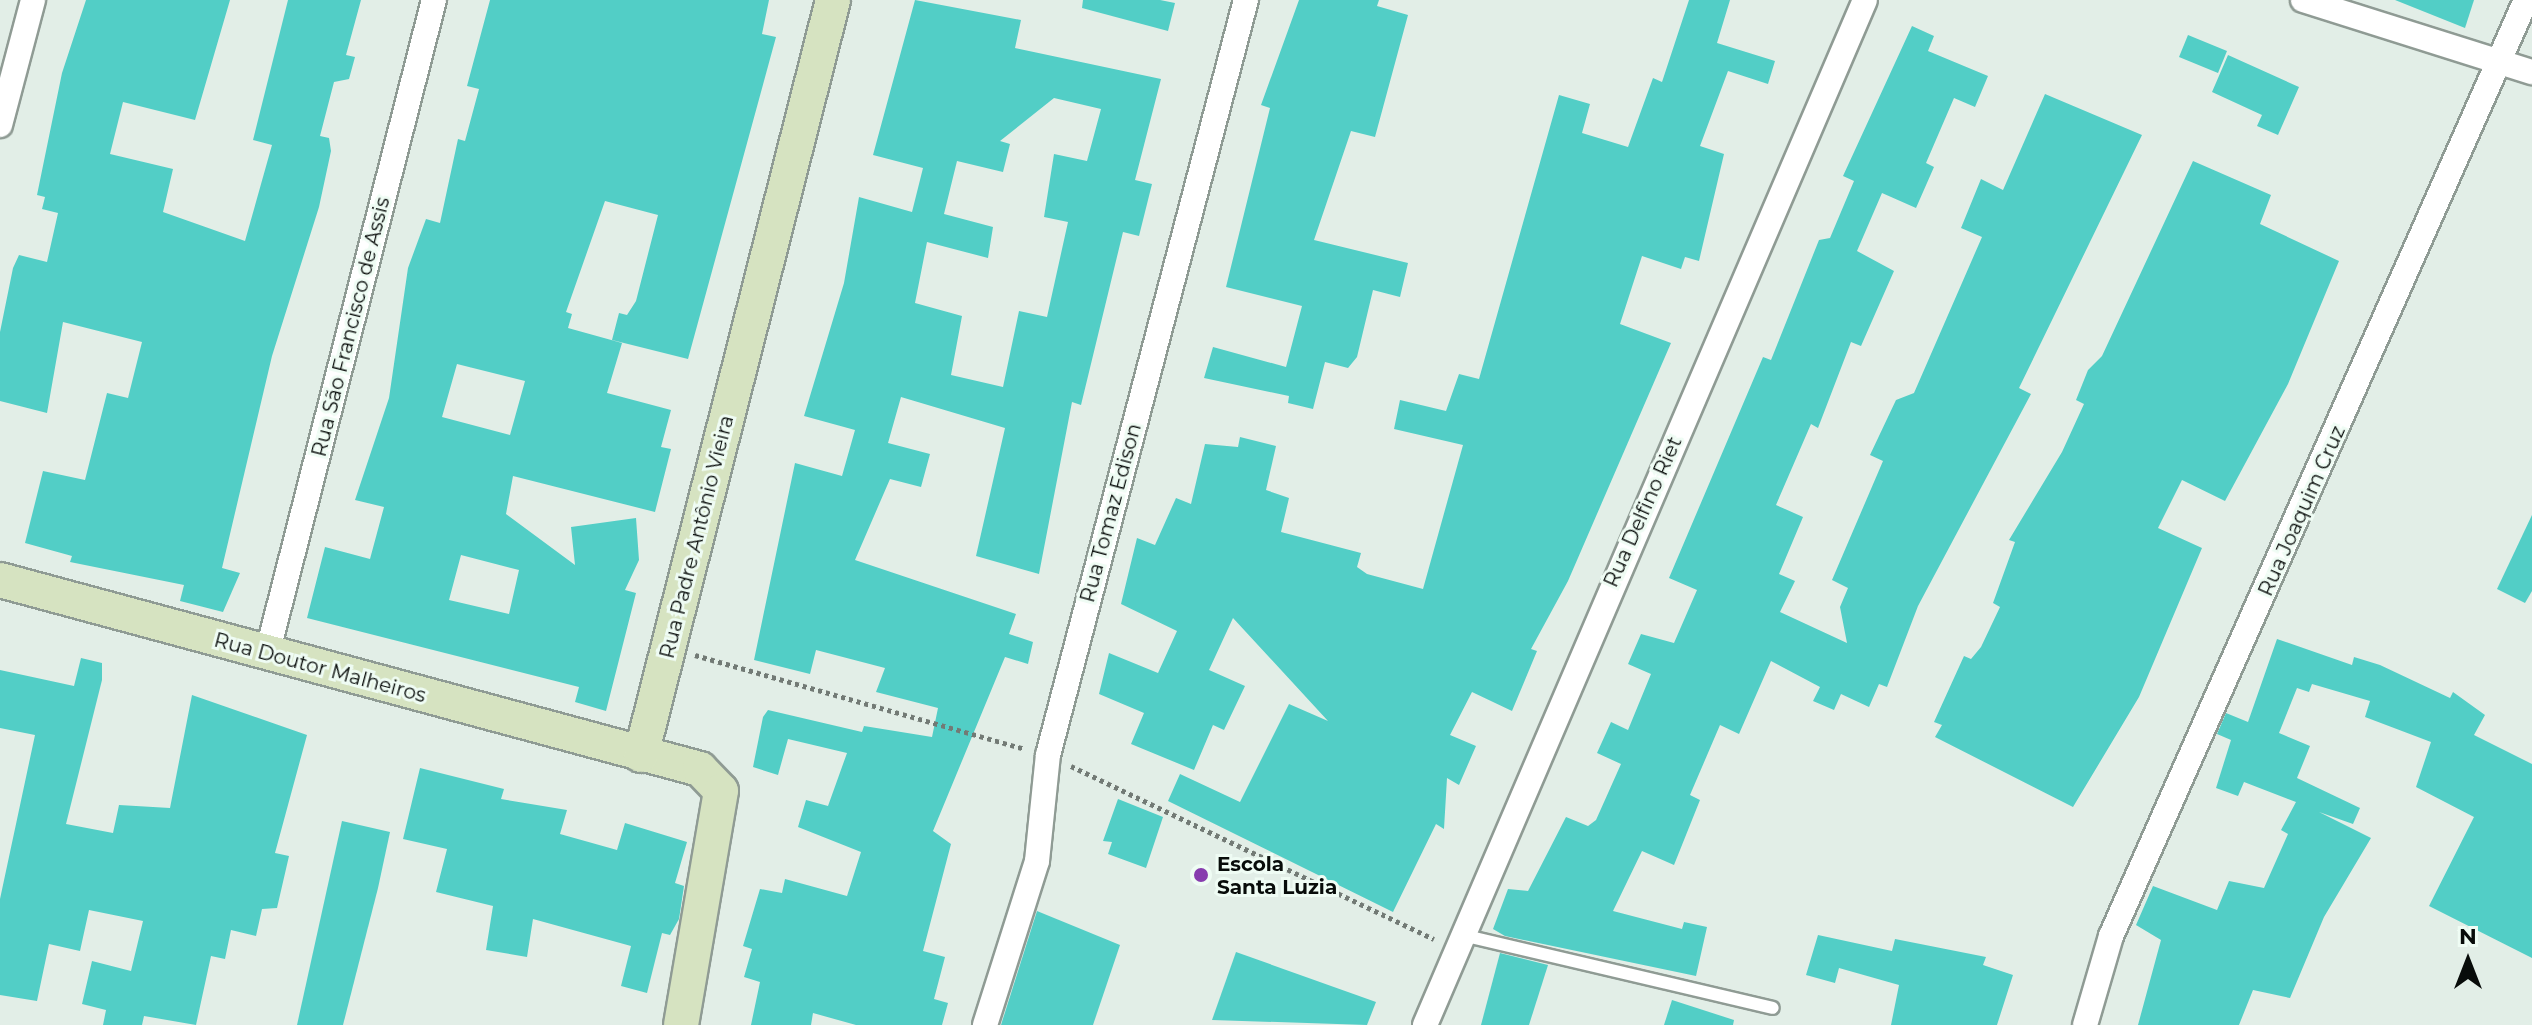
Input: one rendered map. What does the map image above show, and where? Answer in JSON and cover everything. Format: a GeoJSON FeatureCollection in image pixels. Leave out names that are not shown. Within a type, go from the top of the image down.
{"type":"FeatureCollection","features":[{"type":"Feature","properties":{"kind":"street"},"geometry":{"type":"LineString","coordinates":[[0,125],[33,0]]}},
{"type":"Feature","properties":{"kind":"street","name":"Rua São Francisco de Assis"},"geometry":{"type":"LineString","coordinates":[[267,654],[434,0]]}},
{"type":"Feature","properties":{"kind":"street","name":"Rua Padre Antônio Vieira"},"geometry":{"type":"LineString","coordinates":[[641,755],[833,0]]}},
{"type":"Feature","properties":{"kind":"street","name":"Rua Tomaz Edison"},"geometry":{"type":"LineString","coordinates":[[985,1025],[1037,861],[1048,755],[1246,0]]}},
{"type":"Feature","properties":{"kind":"street","name":"Rua Delfino Riet"},"geometry":{"type":"LineString","coordinates":[[1425,1025],[1459,934],[1865,0]]}},
{"type":"Feature","properties":{"kind":"street"},"geometry":{"type":"LineString","coordinates":[[2303,0],[2532,72]]}},
{"type":"Feature","properties":{"kind":"street","name":"Rua Joaquim Cruz"},"geometry":{"type":"LineString","coordinates":[[2085,1025],[2111,936],[2504,63],[2526,0]]}},
{"type":"Feature","properties":{"kind":"street","name":"Rua Doutor Malheiros"},"geometry":{"type":"LineString","coordinates":[[0,580],[641,755]]}},
{"type":"Feature","properties":{"kind":"street"},"geometry":{"type":"LineString","coordinates":[[641,755],[700,769],[721,791],[681,1025]]}},
{"type":"Feature","properties":{"kind":"lane"},"geometry":{"type":"LineString","coordinates":[[1459,934],[1773,1008]]}},
{"type":"Feature","properties":{"kind":"building"},"geometry":{"type":"Polygon","coordinates":[[[86,0],[230,0],[195,120],[123,102],[110,154],[173,169],[163,212],[245,241],[272,145],[253,140],[288,0],[361,0],[346,55],[355,57],[349,79],[334,82],[320,136],[329,138],[331,151],[319,207],[272,356],[222,568],[240,573],[223,612],[180,601],[184,585],[70,562],[72,556],[25,543],[43,471],[85,480],[107,393],[128,398],[142,342],[63,322],[47,413],[0,401],[0,332],[13,268],[19,255],[47,262],[58,213],[42,209],[45,197],[37,195],[62,73],[86,0]]]}},
{"type":"Feature","properties":{"kind":"building"},"geometry":{"type":"Polygon","coordinates":[[[490,0],[769,0],[762,34],[776,37],[688,359],[612,340],[619,313],[627,315],[636,301],[658,215],[605,201],[566,312],[572,314],[568,328],[622,343],[607,393],[671,410],[661,447],[671,449],[655,512],[513,476],[506,514],[575,565],[571,527],[636,518],[639,560],[625,590],[636,593],[606,711],[575,702],[579,687],[307,618],[325,547],[370,559],[384,507],[355,500],[389,398],[408,268],[426,219],[440,223],[458,139],[465,141],[479,89],[467,86],[490,0]],[[457,364],[442,417],[510,435],[525,381],[457,364]],[[461,555],[449,600],[509,614],[519,570],[461,555]]]}},
{"type":"Feature","properties":{"kind":"building"},"geometry":{"type":"Polygon","coordinates":[[[915,0],[1021,20],[1015,48],[1161,79],[1135,180],[1152,184],[1139,236],[1123,232],[1081,405],[1072,402],[1039,574],[976,556],[1005,428],[901,397],[888,443],[930,454],[921,487],[890,479],[855,560],[1016,614],[1009,634],[1033,642],[1028,664],[1005,657],[933,831],[951,844],[923,951],[945,957],[934,999],[948,1003],[942,1025],[856,1025],[813,1013],[811,1025],[751,1025],[760,982],[744,977],[752,949],[743,946],[760,889],[782,893],[785,879],[847,896],[861,852],[798,827],[806,800],[828,806],[847,753],[788,739],[778,775],[753,767],[763,717],[768,710],[862,732],[864,726],[932,737],[938,708],[876,692],[885,668],[816,650],[810,674],[754,660],[795,463],[842,476],[855,430],[804,416],[844,283],[859,197],[912,212],[923,168],[873,155],[915,0]],[[1054,98],[1000,141],[1010,144],[1003,172],[957,161],[944,214],[993,227],[988,258],[927,242],[915,303],[962,316],[951,375],[1003,387],[1019,311],[1047,317],[1068,222],[1044,217],[1054,154],[1087,161],[1101,109],[1054,98]]]}},
{"type":"Feature","properties":{"kind":"building"},"geometry":{"type":"Polygon","coordinates":[[[1083,0],[1160,0],[1175,3],[1168,31],[1082,8],[1083,0]]]}},
{"type":"Feature","properties":{"kind":"building"},"geometry":{"type":"Polygon","coordinates":[[[1299,0],[1379,0],[1377,6],[1408,15],[1375,137],[1351,131],[1314,240],[1408,263],[1400,297],[1373,290],[1357,357],[1348,368],[1325,362],[1313,409],[1288,403],[1289,396],[1204,378],[1213,347],[1286,367],[1302,306],[1226,287],[1270,108],[1261,105],[1299,0]]]}},
{"type":"Feature","properties":{"kind":"building"},"geometry":{"type":"Polygon","coordinates":[[[1689,0],[1730,0],[1717,43],[1775,61],[1768,84],[1728,71],[1700,146],[1724,154],[1699,261],[1685,257],[1681,269],[1642,256],[1620,324],[1671,343],[1568,581],[1531,649],[1537,651],[1512,711],[1472,692],[1450,735],[1476,746],[1459,785],[1447,778],[1444,829],[1436,824],[1393,912],[1168,801],[1180,774],[1240,802],[1289,704],[1328,721],[1233,618],[1209,670],[1245,686],[1224,730],[1213,725],[1194,770],[1131,744],[1144,713],[1099,694],[1109,653],[1158,673],[1177,631],[1121,604],[1137,538],[1155,545],[1176,498],[1191,504],[1205,444],[1238,447],[1240,437],[1276,446],[1266,490],[1289,498],[1281,532],[1361,553],[1357,567],[1367,574],[1423,589],[1463,445],[1394,429],[1400,400],[1446,411],[1459,374],[1479,379],[1559,95],[1590,104],[1582,133],[1628,147],[1653,78],[1662,82],[1689,0]]]}},
{"type":"Feature","properties":{"kind":"building"},"geometry":{"type":"Polygon","coordinates":[[[2395,0],[2474,0],[2465,28],[2395,0]]]}},
{"type":"Feature","properties":{"kind":"building"},"geometry":{"type":"Polygon","coordinates":[[[1912,26],[1934,36],[1928,51],[1988,76],[1975,107],[1954,98],[1926,163],[1934,167],[1916,208],[1882,193],[1857,251],[1894,271],[1861,346],[1851,342],[1818,428],[1811,424],[1776,505],[1803,517],[1779,574],[1795,581],[1780,612],[1847,643],[1840,607],[1848,588],[1832,580],[1883,461],[1870,455],[1896,400],[1914,393],[1982,237],[1961,228],[1981,179],[2003,190],[2045,94],[2142,135],[2019,388],[2031,394],[1918,606],[1887,687],[1879,684],[1869,707],[1841,694],[1834,710],[1813,701],[1820,687],[1771,661],[1739,734],[1720,725],[1690,795],[1700,800],[1674,865],[1642,851],[1613,911],[1682,929],[1684,922],[1707,927],[1696,976],[1505,936],[1493,929],[1508,889],[1528,891],[1566,817],[1588,826],[1596,820],[1621,764],[1597,753],[1611,722],[1628,730],[1651,674],[1628,664],[1641,634],[1674,643],[1697,590],[1669,578],[1763,357],[1771,360],[1819,240],[1830,238],[1854,181],[1843,176],[1912,26]]]}},
{"type":"Feature","properties":{"kind":"building"},"geometry":{"type":"Polygon","coordinates":[[[2188,35],[2227,51],[2218,73],[2179,57],[2188,35]]]}},
{"type":"Feature","properties":{"kind":"building"},"geometry":{"type":"Polygon","coordinates":[[[2228,55],[2299,87],[2278,135],[2257,126],[2262,115],[2212,92],[2228,55]]]}},
{"type":"Feature","properties":{"kind":"building"},"geometry":{"type":"Polygon","coordinates":[[[2193,161],[2271,195],[2260,224],[2339,261],[2288,384],[2225,501],[2182,480],[2158,528],[2202,548],[2139,697],[2073,807],[1935,737],[1942,725],[1934,722],[1964,656],[1971,659],[1981,647],[2000,607],[1993,603],[2015,542],[2009,540],[2062,452],[2084,404],[2076,400],[2088,370],[2102,356],[2193,161]]]}},
{"type":"Feature","properties":{"kind":"building"},"geometry":{"type":"Polygon","coordinates":[[[2532,515],[2532,591],[2525,603],[2497,589],[2532,515]]]}},
{"type":"Feature","properties":{"kind":"building"},"geometry":{"type":"Polygon","coordinates":[[[2277,639],[2352,665],[2354,657],[2380,665],[2450,698],[2453,692],[2485,715],[2474,735],[2532,764],[2532,958],[2429,906],[2474,817],[2416,787],[2431,742],[2365,717],[2370,701],[2312,684],[2309,692],[2297,688],[2279,733],[2310,746],[2297,778],[2360,808],[2353,824],[2319,812],[2371,838],[2324,917],[2290,998],[2253,990],[2239,1025],[2138,1025],[2161,940],[2136,925],[2153,886],[2217,910],[2229,881],[2264,888],[2288,834],[2281,830],[2296,802],[2244,782],[2238,796],[2216,788],[2231,740],[2217,734],[2226,713],[2248,722],[2277,639]]]}},
{"type":"Feature","properties":{"kind":"building"},"geometry":{"type":"Polygon","coordinates":[[[81,658],[102,663],[102,680],[66,824],[113,833],[119,805],[170,808],[192,695],[307,735],[275,853],[289,856],[277,908],[262,909],[256,936],[231,930],[225,959],[211,956],[196,1025],[144,1016],[142,1025],[103,1025],[106,1010],[82,1004],[92,961],[131,971],[143,921],[89,910],[80,951],[49,944],[37,1001],[0,995],[0,899],[35,735],[0,728],[0,670],[74,686],[81,658]]]}},
{"type":"Feature","properties":{"kind":"building"},"geometry":{"type":"Polygon","coordinates":[[[420,768],[504,789],[501,799],[567,810],[560,834],[617,850],[625,823],[687,842],[675,883],[684,886],[679,919],[670,935],[662,933],[647,993],[621,986],[631,946],[533,919],[527,957],[486,950],[493,906],[436,892],[447,849],[403,839],[420,768]]]}},
{"type":"Feature","properties":{"kind":"building"},"geometry":{"type":"Polygon","coordinates":[[[1118,799],[1163,817],[1146,868],[1108,854],[1112,842],[1103,841],[1118,799]]]}},
{"type":"Feature","properties":{"kind":"building"},"geometry":{"type":"Polygon","coordinates":[[[342,821],[390,832],[378,888],[343,1025],[297,1025],[342,821]]]}},
{"type":"Feature","properties":{"kind":"building"},"geometry":{"type":"Polygon","coordinates":[[[1037,911],[1120,945],[1093,1025],[1001,1025],[1037,911]]]}},
{"type":"Feature","properties":{"kind":"building"},"geometry":{"type":"Polygon","coordinates":[[[1818,935],[1892,951],[1895,939],[1986,957],[1983,965],[2013,975],[1997,1025],[1891,1025],[1899,985],[1839,968],[1835,983],[1806,975],[1818,935]]]}},
{"type":"Feature","properties":{"kind":"building"},"geometry":{"type":"Polygon","coordinates":[[[1236,952],[1376,1002],[1367,1025],[1212,1020],[1236,952]]]}},
{"type":"Feature","properties":{"kind":"building"},"geometry":{"type":"Polygon","coordinates":[[[1500,953],[1548,965],[1529,1025],[1481,1025],[1500,953]]]}},
{"type":"Feature","properties":{"kind":"building"},"geometry":{"type":"Polygon","coordinates":[[[1672,1000],[1734,1020],[1733,1025],[1664,1025],[1672,1000]]]}},
{"type":"Feature","properties":{"kind":"place","name":"Escola Santa Luzia"},"geometry":{"type":"Point","coordinates":[1201,875]}}]}
